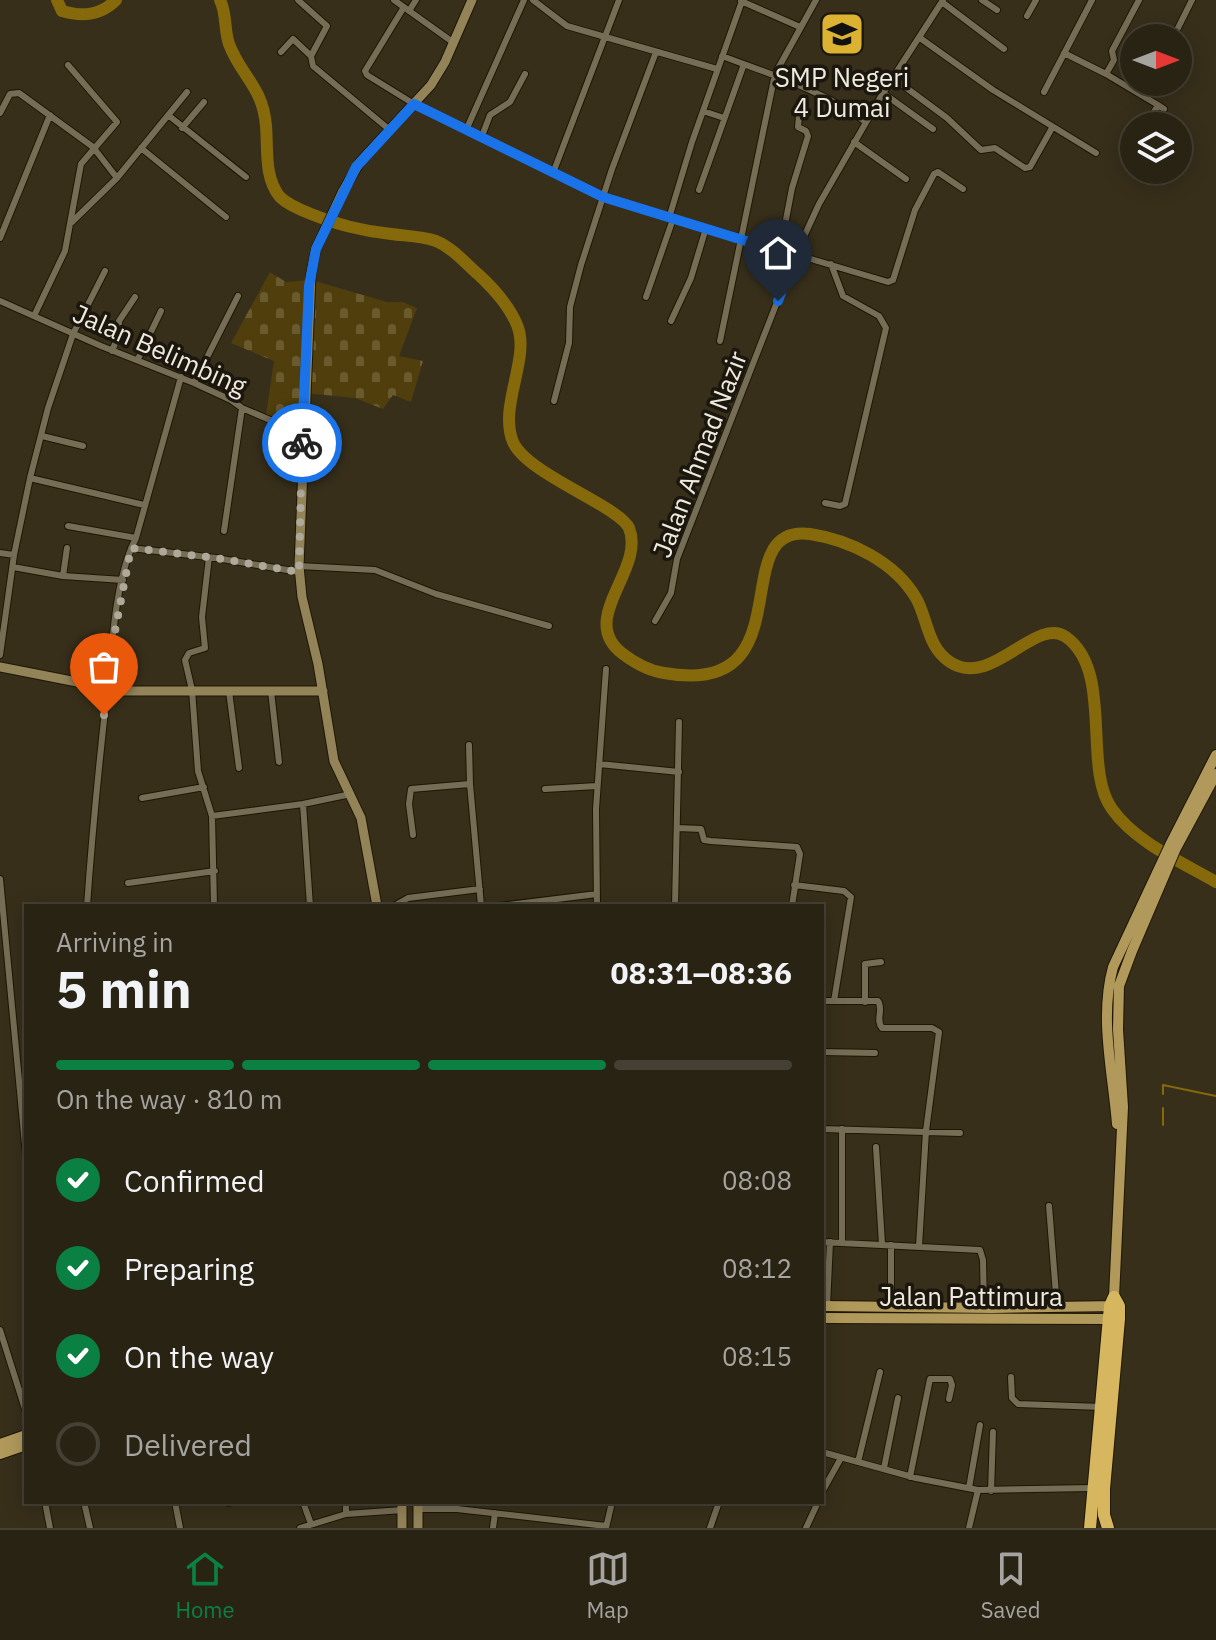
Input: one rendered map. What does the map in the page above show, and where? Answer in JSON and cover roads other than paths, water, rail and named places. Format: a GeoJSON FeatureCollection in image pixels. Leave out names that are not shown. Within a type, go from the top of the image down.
{"type":"FeatureCollection","features":[{"type":"Feature","properties":{"kind":"highway"},"geometry":{"type":"LineString","coordinates":[[1090,1528],[1114,1309]]}},
{"type":"Feature","properties":{"kind":"highway"},"geometry":{"type":"LineString","coordinates":[[1108,1528],[1104,1515],[1104,1489],[1114,1309]]}},
{"type":"Feature","properties":{"kind":"main road"},"geometry":{"type":"LineString","coordinates":[[1120,1146],[1106,999],[1113,967],[1216,755]]}},
{"type":"Feature","properties":{"kind":"main road"},"geometry":{"type":"LineString","coordinates":[[1114,1309],[1123,1101],[1117,1000],[1124,973],[1176,848],[1216,774]]}},
{"type":"Feature","properties":{"kind":"main road","name":"Jalan Pattimura"},"geometry":{"type":"LineString","coordinates":[[824,1312],[891,1305],[1114,1309]]}},
{"type":"Feature","properties":{"kind":"main road","name":"Jalan Pattimura"},"geometry":{"type":"LineString","coordinates":[[824,1312],[1114,1309]]}},
{"type":"Feature","properties":{"kind":"main road"},"geometry":{"type":"LineString","coordinates":[[0,1444],[24,1436]]}},
{"type":"Feature","properties":{"kind":"main road"},"geometry":{"type":"LineString","coordinates":[[0,1454],[24,1446]]}},
{"type":"Feature","properties":{"kind":"street"},"geometry":{"type":"LineString","coordinates":[[298,0],[327,26],[311,56]]}},
{"type":"Feature","properties":{"kind":"street"},"geometry":{"type":"LineString","coordinates":[[394,0],[454,43]]}},
{"type":"Feature","properties":{"kind":"street"},"geometry":{"type":"LineString","coordinates":[[416,0],[365,72],[414,104],[603,197],[795,256],[891,281],[915,210],[934,174],[938,172],[963,189]]}},
{"type":"Feature","properties":{"kind":"street"},"geometry":{"type":"LineString","coordinates":[[377,904],[364,827],[334,761],[323,691],[302,597],[299,569],[309,286],[318,245],[356,167],[431,85],[454,43],[472,0]]}},
{"type":"Feature","properties":{"kind":"street"},"geometry":{"type":"LineString","coordinates":[[467,128],[524,0]]}},
{"type":"Feature","properties":{"kind":"street"},"geometry":{"type":"LineString","coordinates":[[533,0],[567,26],[717,69]]}},
{"type":"Feature","properties":{"kind":"street"},"geometry":{"type":"LineString","coordinates":[[553,173],[619,0]]}},
{"type":"Feature","properties":{"kind":"street"},"geometry":{"type":"LineString","coordinates":[[720,341],[775,74],[816,0]]}},
{"type":"Feature","properties":{"kind":"street"},"geometry":{"type":"LineString","coordinates":[[982,0],[997,10]]}},
{"type":"Feature","properties":{"kind":"street"},"geometry":{"type":"LineString","coordinates":[[1027,16],[1036,0]]}},
{"type":"Feature","properties":{"kind":"street"},"geometry":{"type":"LineString","coordinates":[[1044,92],[1092,0]]}},
{"type":"Feature","properties":{"kind":"street"},"geometry":{"type":"LineString","coordinates":[[1106,74],[1114,60],[1112,51],[1139,0]]}},
{"type":"Feature","properties":{"kind":"street"},"geometry":{"type":"LineString","coordinates":[[1180,24],[1192,0]]}},
{"type":"Feature","properties":{"kind":"street"},"geometry":{"type":"LineString","coordinates":[[646,297],[717,69],[745,1],[800,27]]}},
{"type":"Feature","properties":{"kind":"street"},"geometry":{"type":"LineString","coordinates":[[943,1],[1004,49]]}},
{"type":"Feature","properties":{"kind":"street","name":"Jalan Ahmad Nazir"},"geometry":{"type":"LineString","coordinates":[[655,621],[671,593],[677,559],[795,256],[819,204],[883,93],[943,1]]}},
{"type":"Feature","properties":{"kind":"street"},"geometry":{"type":"LineString","coordinates":[[920,38],[993,90],[1096,153]]}},
{"type":"Feature","properties":{"kind":"street"},"geometry":{"type":"LineString","coordinates":[[281,52],[293,39],[311,56],[313,66],[391,131]]}},
{"type":"Feature","properties":{"kind":"street"},"geometry":{"type":"LineString","coordinates":[[554,401],[569,343],[570,307],[603,197],[656,52]]}},
{"type":"Feature","properties":{"kind":"street"},"geometry":{"type":"LineString","coordinates":[[1064,53],[1120,82]]}},
{"type":"Feature","properties":{"kind":"street"},"geometry":{"type":"LineString","coordinates":[[722,56],[775,74],[835,102],[866,122]]}},
{"type":"Feature","properties":{"kind":"street"},"geometry":{"type":"LineString","coordinates":[[699,190],[744,64]]}},
{"type":"Feature","properties":{"kind":"street"},"geometry":{"type":"LineString","coordinates":[[34,316],[64,255],[80,165],[117,120],[68,65]]}},
{"type":"Feature","properties":{"kind":"street"},"geometry":{"type":"LineString","coordinates":[[482,136],[490,115],[510,102],[525,74]]}},
{"type":"Feature","properties":{"kind":"street"},"geometry":{"type":"LineString","coordinates":[[893,78],[947,118],[981,150],[995,148],[1025,168],[1031,165],[1052,128]]}},
{"type":"Feature","properties":{"kind":"street"},"geometry":{"type":"LineString","coordinates":[[0,113],[10,94],[15,92],[93,147],[117,178]]}},
{"type":"Feature","properties":{"kind":"street"},"geometry":{"type":"LineString","coordinates":[[72,222],[117,178],[187,92]]}},
{"type":"Feature","properties":{"kind":"street"},"geometry":{"type":"LineString","coordinates":[[883,93],[933,129]]}},
{"type":"Feature","properties":{"kind":"street"},"geometry":{"type":"LineString","coordinates":[[1143,96],[1161,107],[1157,112]]}},
{"type":"Feature","properties":{"kind":"street"},"geometry":{"type":"LineString","coordinates":[[182,128],[204,102]]}},
{"type":"Feature","properties":{"kind":"street"},"geometry":{"type":"LineString","coordinates":[[703,111],[724,118]]}},
{"type":"Feature","properties":{"kind":"street"},"geometry":{"type":"LineString","coordinates":[[0,238],[23,188],[50,115]]}},
{"type":"Feature","properties":{"kind":"street"},"geometry":{"type":"LineString","coordinates":[[168,115],[246,177]]}},
{"type":"Feature","properties":{"kind":"street"},"geometry":{"type":"LineString","coordinates":[[780,251],[792,188],[808,136],[798,127],[799,116]]}},
{"type":"Feature","properties":{"kind":"street"},"geometry":{"type":"LineString","coordinates":[[854,142],[906,179]]}},
{"type":"Feature","properties":{"kind":"street"},"geometry":{"type":"LineString","coordinates":[[141,148],[226,217]]}},
{"type":"Feature","properties":{"kind":"street"},"geometry":{"type":"LineString","coordinates":[[671,321],[691,278],[706,228]]}},
{"type":"Feature","properties":{"kind":"street"},"geometry":{"type":"LineString","coordinates":[[825,503],[845,504],[886,328],[879,316],[843,296],[831,264]]}},
{"type":"Feature","properties":{"kind":"street"},"geometry":{"type":"LineString","coordinates":[[0,655],[14,555],[48,408],[73,334],[105,271]]}},
{"type":"Feature","properties":{"kind":"street"},"geometry":{"type":"LineString","coordinates":[[194,383],[238,296]]}},
{"type":"Feature","properties":{"kind":"street"},"geometry":{"type":"LineString","coordinates":[[112,351],[119,334],[119,321],[135,297]]}},
{"type":"Feature","properties":{"kind":"street","name":"Jalan Belimbing"},"geometry":{"type":"LineString","coordinates":[[0,301],[112,351],[181,377],[303,434]]}},
{"type":"Feature","properties":{"kind":"street"},"geometry":{"type":"LineString","coordinates":[[138,359],[161,311]]}},
{"type":"Feature","properties":{"kind":"street"},"geometry":{"type":"LineString","coordinates":[[87,904],[107,673],[123,580],[181,377]]}},
{"type":"Feature","properties":{"kind":"street"},"geometry":{"type":"LineString","coordinates":[[224,531],[242,408]]}},
{"type":"Feature","properties":{"kind":"street"},"geometry":{"type":"LineString","coordinates":[[42,436],[83,446]]}},
{"type":"Feature","properties":{"kind":"street"},"geometry":{"type":"LineString","coordinates":[[30,478],[144,505]]}},
{"type":"Feature","properties":{"kind":"street"},"geometry":{"type":"LineString","coordinates":[[68,526],[136,538]]}},
{"type":"Feature","properties":{"kind":"street"},"geometry":{"type":"LineString","coordinates":[[63,576],[67,548]]}},
{"type":"Feature","properties":{"kind":"street"},"geometry":{"type":"LineString","coordinates":[[131,548],[299,569],[375,570],[436,594],[549,626]]}},
{"type":"Feature","properties":{"kind":"street"},"geometry":{"type":"LineString","coordinates":[[0,553],[14,555]]}},
{"type":"Feature","properties":{"kind":"street"},"geometry":{"type":"LineString","coordinates":[[209,557],[202,617],[205,648],[185,657],[192,690],[198,771],[212,816],[214,904]]}},
{"type":"Feature","properties":{"kind":"street"},"geometry":{"type":"LineString","coordinates":[[13,567],[63,576],[123,580]]}},
{"type":"Feature","properties":{"kind":"street"},"geometry":{"type":"LineString","coordinates":[[0,667],[107,689],[140,692],[323,691]]}},
{"type":"Feature","properties":{"kind":"street"},"geometry":{"type":"LineString","coordinates":[[597,904],[597,786],[606,669]]}},
{"type":"Feature","properties":{"kind":"street"},"geometry":{"type":"LineString","coordinates":[[229,691],[239,768]]}},
{"type":"Feature","properties":{"kind":"street"},"geometry":{"type":"LineString","coordinates":[[271,691],[279,762]]}},
{"type":"Feature","properties":{"kind":"street"},"geometry":{"type":"LineString","coordinates":[[675,904],[679,722]]}},
{"type":"Feature","properties":{"kind":"street"},"geometry":{"type":"LineString","coordinates":[[469,745],[481,904]]}},
{"type":"Feature","properties":{"kind":"street"},"geometry":{"type":"LineString","coordinates":[[599,764],[679,772]]}},
{"type":"Feature","properties":{"kind":"street"},"geometry":{"type":"LineString","coordinates":[[413,835],[411,789],[470,784]]}},
{"type":"Feature","properties":{"kind":"street"},"geometry":{"type":"LineString","coordinates":[[545,789],[597,786]]}},
{"type":"Feature","properties":{"kind":"street"},"geometry":{"type":"LineString","coordinates":[[142,798],[204,787]]}},
{"type":"Feature","properties":{"kind":"street"},"geometry":{"type":"LineString","coordinates":[[212,816],[351,794]]}},
{"type":"Feature","properties":{"kind":"street"},"geometry":{"type":"LineString","coordinates":[[303,804],[310,904]]}},
{"type":"Feature","properties":{"kind":"street"},"geometry":{"type":"LineString","coordinates":[[678,828],[701,829],[704,840],[797,847],[800,854],[792,904]]}},
{"type":"Feature","properties":{"kind":"street"},"geometry":{"type":"LineString","coordinates":[[128,883],[215,871]]}},
{"type":"Feature","properties":{"kind":"street"},"geometry":{"type":"LineString","coordinates":[[0,879],[24,1125]]}},
{"type":"Feature","properties":{"kind":"street"},"geometry":{"type":"LineString","coordinates":[[794,885],[844,891],[851,897],[834,1001]]}},
{"type":"Feature","properties":{"kind":"street"},"geometry":{"type":"LineString","coordinates":[[398,904],[408,898],[480,889]]}},
{"type":"Feature","properties":{"kind":"street"},"geometry":{"type":"LineString","coordinates":[[515,904],[597,894]]}},
{"type":"Feature","properties":{"kind":"street"},"geometry":{"type":"LineString","coordinates":[[865,1002],[865,964],[881,962]]}},
{"type":"Feature","properties":{"kind":"street"},"geometry":{"type":"LineString","coordinates":[[824,1001],[880,1003],[878,1022],[882,1028],[932,1028],[939,1032],[926,1131],[919,1246]]}},
{"type":"Feature","properties":{"kind":"street"},"geometry":{"type":"LineString","coordinates":[[824,1052],[875,1053]]}},
{"type":"Feature","properties":{"kind":"street"},"geometry":{"type":"LineString","coordinates":[[824,1129],[960,1133]]}},
{"type":"Feature","properties":{"kind":"street"},"geometry":{"type":"LineString","coordinates":[[842,1129],[842,1242]]}},
{"type":"Feature","properties":{"kind":"street"},"geometry":{"type":"LineString","coordinates":[[876,1147],[882,1244]]}},
{"type":"Feature","properties":{"kind":"street"},"geometry":{"type":"LineString","coordinates":[[1049,1206],[1057,1307]]}},
{"type":"Feature","properties":{"kind":"street"},"geometry":{"type":"LineString","coordinates":[[824,1312],[826,1242],[980,1250],[984,1308]]}},
{"type":"Feature","properties":{"kind":"street"},"geometry":{"type":"LineString","coordinates":[[891,1245],[891,1305]]}},
{"type":"Feature","properties":{"kind":"street"},"geometry":{"type":"LineString","coordinates":[[0,1330],[24,1406]]}},
{"type":"Feature","properties":{"kind":"street"},"geometry":{"type":"LineString","coordinates":[[858,1462],[880,1372]]}},
{"type":"Feature","properties":{"kind":"street"},"geometry":{"type":"LineString","coordinates":[[1011,1377],[1012,1398],[1018,1404],[1102,1407]]}},
{"type":"Feature","properties":{"kind":"street"},"geometry":{"type":"LineString","coordinates":[[910,1477],[930,1379],[948,1378],[951,1381],[949,1399]]}},
{"type":"Feature","properties":{"kind":"street"},"geometry":{"type":"LineString","coordinates":[[884,1468],[898,1398]]}},
{"type":"Feature","properties":{"kind":"street"},"geometry":{"type":"LineString","coordinates":[[969,1488],[980,1425]]}},
{"type":"Feature","properties":{"kind":"street"},"geometry":{"type":"LineString","coordinates":[[991,1491],[993,1432]]}},
{"type":"Feature","properties":{"kind":"street"},"geometry":{"type":"LineString","coordinates":[[824,1453],[910,1477],[978,1490],[1093,1488]]}},
{"type":"Feature","properties":{"kind":"street"},"geometry":{"type":"LineString","coordinates":[[824,1488],[841,1458]]}},
{"type":"Feature","properties":{"kind":"street"},"geometry":{"type":"LineString","coordinates":[[969,1528],[978,1490]]}},
{"type":"Feature","properties":{"kind":"street"},"geometry":{"type":"LineString","coordinates":[[45,1504],[50,1528]]}},
{"type":"Feature","properties":{"kind":"street"},"geometry":{"type":"LineString","coordinates":[[84,1504],[90,1528]]}},
{"type":"Feature","properties":{"kind":"street"},"geometry":{"type":"LineString","coordinates":[[175,1504],[180,1528]]}},
{"type":"Feature","properties":{"kind":"street"},"geometry":{"type":"LineString","coordinates":[[304,1504],[311,1524]]}},
{"type":"Feature","properties":{"kind":"street"},"geometry":{"type":"LineString","coordinates":[[346,1504],[346,1514]]}},
{"type":"Feature","properties":{"kind":"street"},"geometry":{"type":"LineString","coordinates":[[418,1528],[418,1505],[606,1527],[612,1504]]}},
{"type":"Feature","properties":{"kind":"street"},"geometry":{"type":"LineString","coordinates":[[710,1528],[718,1504]]}},
{"type":"Feature","properties":{"kind":"street"},"geometry":{"type":"LineString","coordinates":[[806,1528],[817,1504]]}},
{"type":"Feature","properties":{"kind":"street"},"geometry":{"type":"LineString","coordinates":[[300,1528],[346,1514],[402,1506],[402,1528]]}},
{"type":"Feature","properties":{"kind":"street"},"geometry":{"type":"LineString","coordinates":[[493,1528],[495,1513]]}},
{"type":"Feature","properties":{"kind":"street"},"geometry":{"type":"LineString","coordinates":[[539,1528],[541,1518]]}},
{"type":"Feature","properties":{"kind":"waterway"},"geometry":{"type":"LineString","coordinates":[[57,0],[62,11],[77,14],[97,12],[116,0]]}},
{"type":"Feature","properties":{"kind":"waterway"},"geometry":{"type":"LineString","coordinates":[[220,0],[229,44],[261,101],[269,172],[280,197],[299,209],[340,224],[436,241],[459,256],[485,280],[510,311],[520,338],[509,413],[513,442],[536,466],[609,510],[629,528],[632,544],[629,560],[606,625],[610,640],[623,654],[642,666],[664,673],[708,674],[735,661],[751,637],[771,554],[785,538],[810,534],[856,547],[884,564],[907,585],[920,606],[937,649],[950,662],[966,668],[981,667],[1041,636],[1054,633],[1066,637],[1081,652],[1089,672],[1094,696],[1099,770],[1103,791],[1112,809],[1146,842],[1216,882]]}},
{"type":"Feature","properties":{"kind":"waterway"},"geometry":{"type":"LineString","coordinates":[[1163,1094],[1163,1085],[1216,1096]]}},
{"type":"Feature","properties":{"kind":"waterway"},"geometry":{"type":"LineString","coordinates":[[1163,1108],[1163,1125]]}},
{"type":"Feature","properties":{"kind":"place","name":"SMP Negeri 4 Dumai"},"geometry":{"type":"Point","coordinates":[842,34]}}]}
